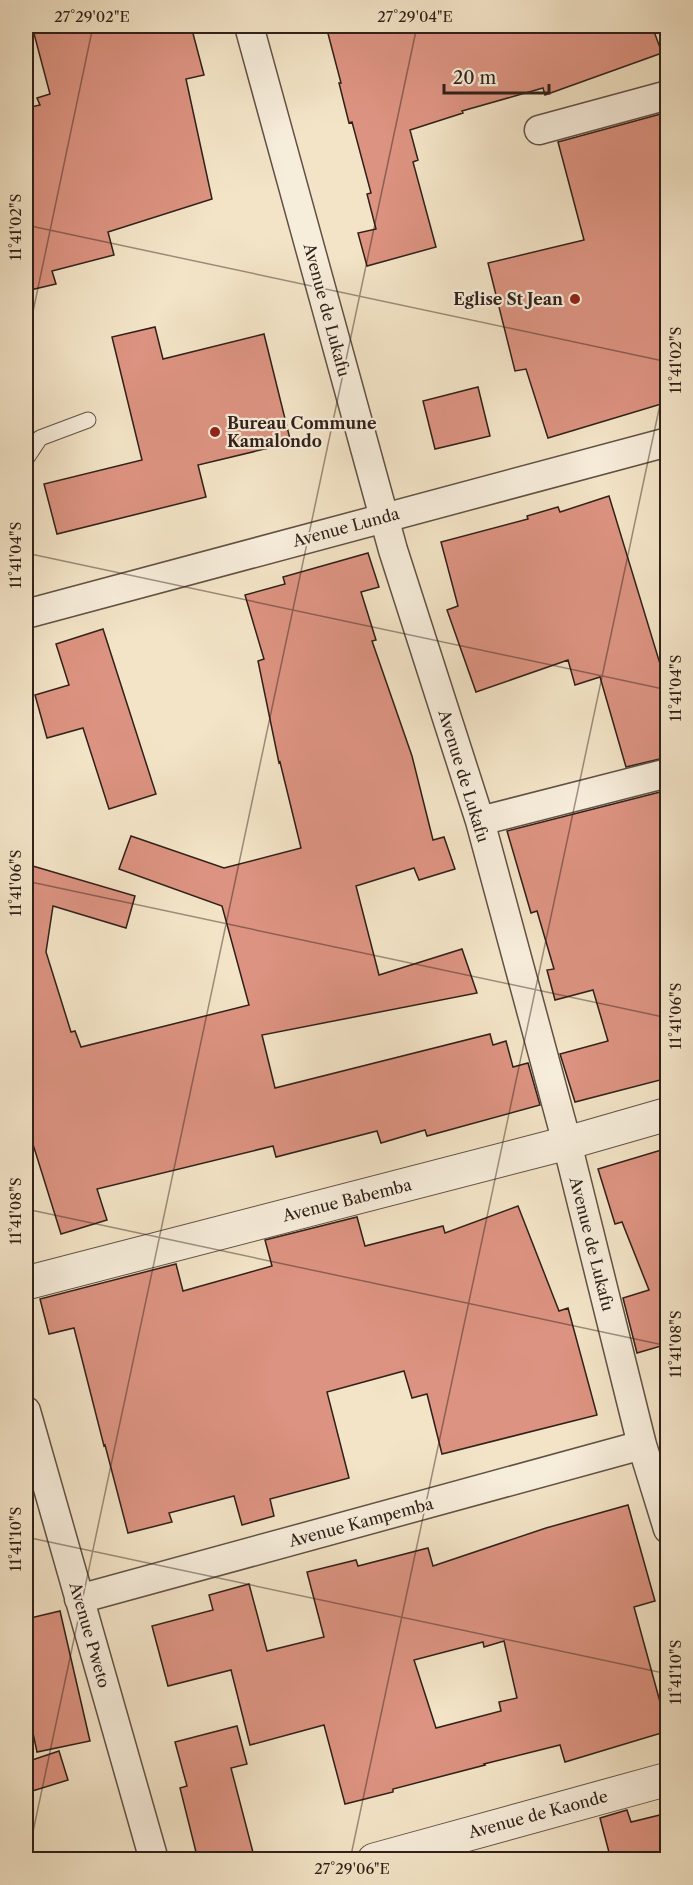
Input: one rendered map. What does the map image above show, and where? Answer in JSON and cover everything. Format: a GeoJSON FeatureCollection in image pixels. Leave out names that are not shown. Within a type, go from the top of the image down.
{"type":"FeatureCollection","features":[{"type":"Feature","properties":{"kind":"street","name":"Avenue de Lukafu"},"geometry":{"type":"LineString","coordinates":[[249,26],[384,517],[480,821],[567,1143],[642,1445],[668,1529]]}},
{"type":"Feature","properties":{"kind":"street"},"geometry":{"type":"LineString","coordinates":[[539,130],[668,95]]}},
{"type":"Feature","properties":{"kind":"street","name":"Avenue Lunda"},"geometry":{"type":"LineString","coordinates":[[28,611],[668,442]]}},
{"type":"Feature","properties":{"kind":"street"},"geometry":{"type":"LineString","coordinates":[[480,821],[668,773]]}},
{"type":"Feature","properties":{"kind":"street","name":"Avenue Babemba"},"geometry":{"type":"LineString","coordinates":[[26,1283],[567,1143],[668,1114]]}},
{"type":"Feature","properties":{"kind":"street","name":"Avenue Pweto"},"geometry":{"type":"LineString","coordinates":[[26,1411],[154,1860]]}},
{"type":"Feature","properties":{"kind":"street","name":"Avenue Kampemba"},"geometry":{"type":"LineString","coordinates":[[79,1599],[642,1445]]}},
{"type":"Feature","properties":{"kind":"street","name":"Avenue de Kaonde"},"geometry":{"type":"LineString","coordinates":[[374,1860],[668,1779]]}},
{"type":"Feature","properties":{"kind":"lane"},"geometry":{"type":"LineString","coordinates":[[26,459],[40,438],[88,420]]}},
{"type":"Feature","properties":{"kind":"building"},"geometry":{"type":"Polygon","coordinates":[[[32,26],[191,26],[204,75],[186,79],[212,199],[108,232],[114,255],[52,271],[56,284],[26,291],[26,108],[40,105],[37,98],[50,94],[32,26]]]}},
{"type":"Feature","properties":{"kind":"building"},"geometry":{"type":"Polygon","coordinates":[[[326,26],[652,26],[662,53],[545,95],[543,88],[462,111],[463,113],[410,130],[418,160],[413,162],[436,247],[367,266],[358,233],[376,229],[367,194],[371,193],[352,122],[349,123],[326,26]]]}},
{"type":"Feature","properties":{"kind":"building"},"geometry":{"type":"Polygon","coordinates":[[[668,112],[668,402],[548,438],[526,369],[515,371],[488,263],[584,240],[558,142],[668,112]]]}},
{"type":"Feature","properties":{"kind":"building","name":"Bureau Commune Kamalondo"},"geometry":{"type":"Polygon","coordinates":[[[155,327],[163,359],[264,334],[290,439],[268,444],[269,448],[198,465],[206,497],[57,534],[44,484],[142,460],[112,337],[155,327]]]}},
{"type":"Feature","properties":{"kind":"building"},"geometry":{"type":"Polygon","coordinates":[[[478,387],[490,436],[435,449],[423,401],[478,387]]]}},
{"type":"Feature","properties":{"kind":"building"},"geometry":{"type":"Polygon","coordinates":[[[609,496],[668,690],[668,757],[626,767],[600,677],[575,685],[568,660],[476,692],[447,610],[458,606],[441,542],[528,519],[527,516],[558,507],[560,512],[609,496]]]}},
{"type":"Feature","properties":{"kind":"building"},"geometry":{"type":"Polygon","coordinates":[[[368,553],[379,587],[361,592],[376,640],[372,641],[412,756],[433,840],[444,837],[455,869],[419,880],[414,868],[356,886],[379,975],[462,949],[477,993],[262,1035],[275,1088],[490,1034],[493,1045],[506,1041],[513,1067],[528,1063],[540,1105],[427,1136],[425,1130],[381,1143],[377,1131],[276,1157],[273,1146],[97,1189],[107,1220],[61,1234],[26,1122],[26,864],[135,896],[126,928],[53,906],[46,952],[71,1032],[75,1031],[81,1047],[249,1005],[222,906],[119,869],[131,836],[224,868],[301,848],[279,763],[258,661],[264,659],[245,595],[285,584],[283,577],[368,553]]]}},
{"type":"Feature","properties":{"kind":"building"},"geometry":{"type":"Polygon","coordinates":[[[103,629],[156,794],[109,809],[83,728],[47,738],[35,695],[69,685],[56,644],[103,629]]]}},
{"type":"Feature","properties":{"kind":"building"},"geometry":{"type":"Polygon","coordinates":[[[668,790],[668,1078],[575,1102],[560,1054],[608,1041],[593,990],[555,1000],[547,970],[554,969],[537,911],[531,913],[507,831],[668,790]]]}},
{"type":"Feature","properties":{"kind":"building"},"geometry":{"type":"Polygon","coordinates":[[[668,1148],[668,1344],[637,1353],[623,1298],[649,1290],[622,1222],[615,1224],[598,1169],[668,1148]]]}},
{"type":"Feature","properties":{"kind":"building"},"geometry":{"type":"Polygon","coordinates":[[[518,1206],[559,1311],[568,1308],[597,1415],[442,1454],[427,1394],[412,1398],[404,1371],[327,1392],[349,1478],[270,1499],[274,1516],[242,1525],[234,1496],[169,1513],[172,1522],[128,1533],[74,1328],[49,1334],[40,1299],[176,1264],[183,1291],[272,1266],[265,1240],[357,1217],[365,1246],[443,1226],[445,1233],[518,1206]]]}},
{"type":"Feature","properties":{"kind":"building"},"geometry":{"type":"Polygon","coordinates":[[[628,1505],[655,1601],[634,1607],[668,1731],[565,1762],[560,1745],[345,1804],[324,1725],[250,1745],[231,1670],[168,1686],[152,1626],[213,1610],[209,1595],[249,1584],[267,1651],[324,1637],[307,1572],[356,1560],[358,1566],[428,1548],[433,1566],[546,1528],[628,1505]],[[504,1641],[484,1647],[483,1642],[414,1660],[436,1728],[501,1711],[499,1702],[517,1698],[504,1641]]]}},
{"type":"Feature","properties":{"kind":"building"},"geometry":{"type":"Polygon","coordinates":[[[60,1611],[90,1741],[37,1752],[26,1700],[26,1619],[60,1611]]]}},
{"type":"Feature","properties":{"kind":"building"},"geometry":{"type":"Polygon","coordinates":[[[237,1726],[247,1764],[231,1768],[255,1860],[198,1860],[180,1788],[187,1786],[175,1742],[237,1726]]]}},
{"type":"Feature","properties":{"kind":"building"},"geometry":{"type":"Polygon","coordinates":[[[59,1751],[68,1780],[26,1793],[26,1762],[59,1751]]]}},
{"type":"Feature","properties":{"kind":"building"},"geometry":{"type":"Polygon","coordinates":[[[627,1810],[631,1822],[668,1813],[668,1860],[611,1860],[600,1818],[627,1810]]]}},
{"type":"Feature","properties":{"kind":"place","name":"Eglise St Jean"},"geometry":{"type":"Point","coordinates":[575,299]}},
{"type":"Feature","properties":{"kind":"place","name":"Bureau Commune Kamalondo"},"geometry":{"type":"Point","coordinates":[215,432]}}]}
